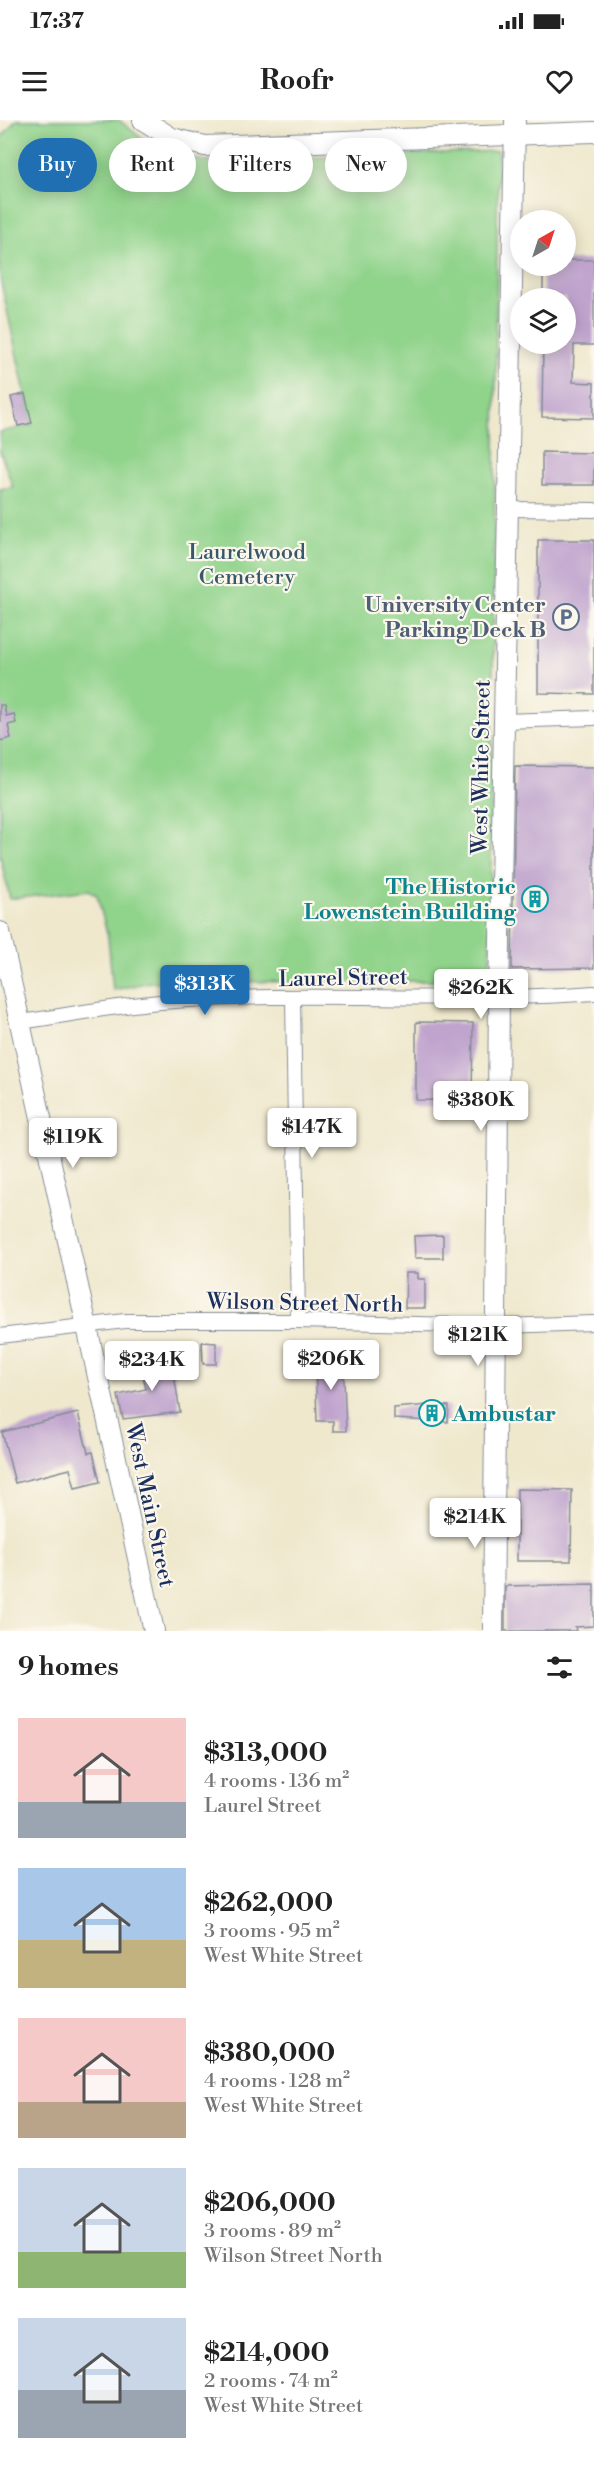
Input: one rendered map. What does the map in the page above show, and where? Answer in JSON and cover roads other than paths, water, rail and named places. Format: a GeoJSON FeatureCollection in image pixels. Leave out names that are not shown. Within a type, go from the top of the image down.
{"type":"FeatureCollection","features":[{"type":"Feature","properties":{"kind":"street"},"geometry":{"type":"LineString","coordinates":[[143,120],[172,138],[205,146],[514,127],[594,132]]}},
{"type":"Feature","properties":{"kind":"street","name":"West White Street"},"geometry":{"type":"LineString","coordinates":[[493,1631],[498,1326],[499,997],[514,127]]}},
{"type":"Feature","properties":{"kind":"street"},"geometry":{"type":"LineString","coordinates":[[508,509],[594,510]]}},
{"type":"Feature","properties":{"kind":"street"},"geometry":{"type":"LineString","coordinates":[[504,721],[594,718]]}},
{"type":"Feature","properties":{"kind":"street","name":"West Main Street"},"geometry":{"type":"LineString","coordinates":[[0,932],[3,962],[21,1022],[154,1631]]}},
{"type":"Feature","properties":{"kind":"street","name":"Laurel Street"},"geometry":{"type":"LineString","coordinates":[[21,1022],[160,1002],[293,998],[499,997],[594,993]]}},
{"type":"Feature","properties":{"kind":"street"},"geometry":{"type":"LineString","coordinates":[[293,998],[298,1321]]}},
{"type":"Feature","properties":{"kind":"street","name":"Wilson Street North"},"geometry":{"type":"LineString","coordinates":[[0,1335],[125,1321],[298,1321],[498,1326],[594,1323]]}},
{"type":"Feature","properties":{"kind":"place","name":"University Center Parking Deck B"},"geometry":{"type":"Point","coordinates":[566,617]}},
{"type":"Feature","properties":{"kind":"place","name":"The Historic Lowenstein Building"},"geometry":{"type":"Point","coordinates":[535,899]}},
{"type":"Feature","properties":{"kind":"place","name":"Ambustar"},"geometry":{"type":"Point","coordinates":[432,1413]}},
{"type":"Feature","properties":{"kind":"park label","name":"Laurelwood Cemetery"},"geometry":{"type":"Point","coordinates":[247,564]}}]}
